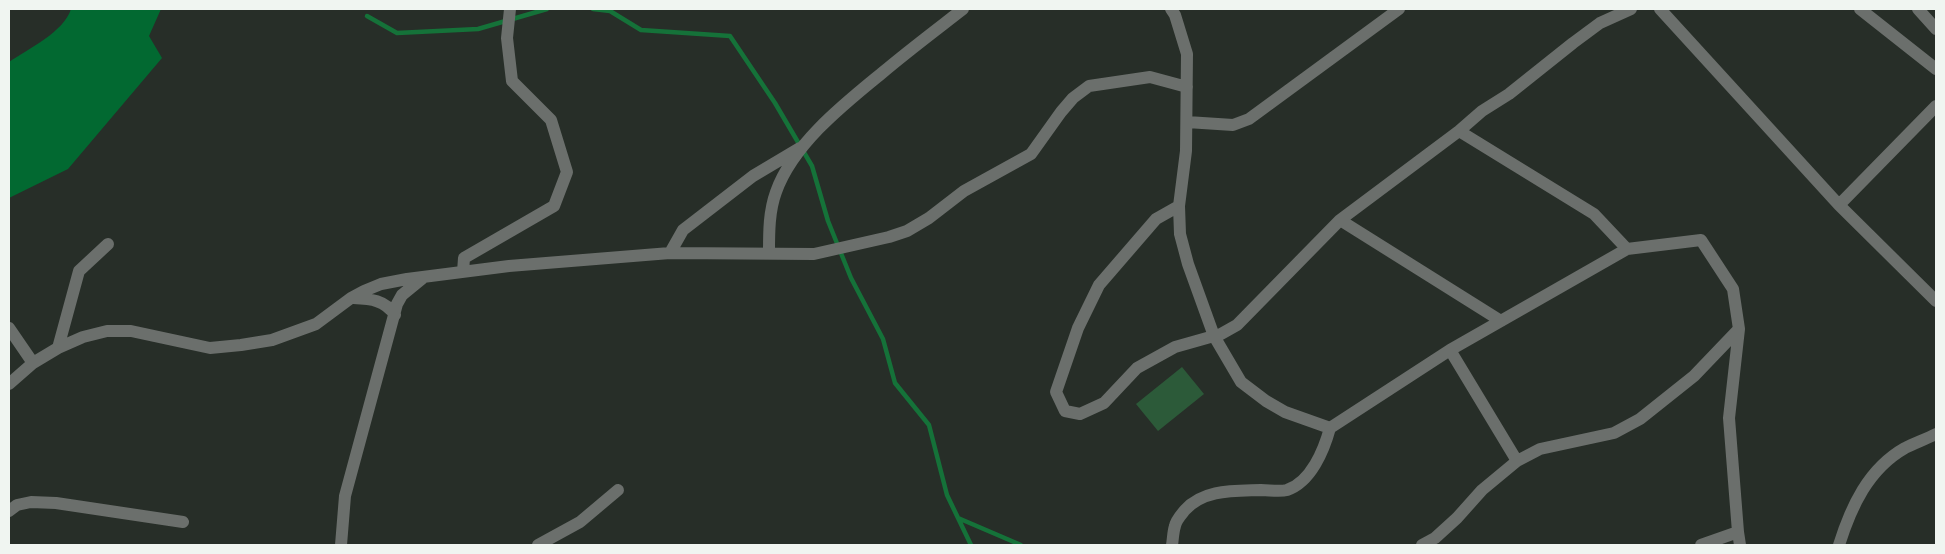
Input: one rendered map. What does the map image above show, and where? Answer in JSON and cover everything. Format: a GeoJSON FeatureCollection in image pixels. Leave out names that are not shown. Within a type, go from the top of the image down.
{"type":"FeatureCollection","features":[{"type":"Feature","properties":{"kind":"street"},"geometry":{"type":"LineString","coordinates":[[463,272],[464,258],[554,206],[567,172],[551,120],[512,81],[508,38],[510,9]]}},
{"type":"Feature","properties":{"kind":"street"},"geometry":{"type":"LineString","coordinates":[[769,252],[769,228],[776,192],[787,170],[804,147],[841,106],[963,9]]}},
{"type":"Feature","properties":{"kind":"street"},"geometry":{"type":"LineString","coordinates":[[1187,122],[1233,125],[1249,119],[1399,9]]}},
{"type":"Feature","properties":{"kind":"street"},"geometry":{"type":"LineString","coordinates":[[1179,206],[1156,219],[1099,285],[1078,328],[1056,392],[1065,411],[1080,414],[1104,403],[1138,368],[1174,347],[1222,334],[1237,325],[1340,220],[1460,131],[1482,111],[1509,94],[1600,24],[1631,9]]}},
{"type":"Feature","properties":{"kind":"street"},"geometry":{"type":"LineString","coordinates":[[1660,9],[1840,205],[1936,301]]}},
{"type":"Feature","properties":{"kind":"street"},"geometry":{"type":"LineString","coordinates":[[1860,9],[1936,70]]}},
{"type":"Feature","properties":{"kind":"street"},"geometry":{"type":"LineString","coordinates":[[1918,9],[1936,29]]}},
{"type":"Feature","properties":{"kind":"street"},"geometry":{"type":"LineString","coordinates":[[1177,11],[1187,54],[1186,151],[1179,206],[1180,234],[1188,264],[1214,336],[1241,382],[1266,401],[1285,412],[1330,428]]}},
{"type":"Feature","properties":{"kind":"street"},"geometry":{"type":"LineString","coordinates":[[9,384],[33,363],[58,348],[83,337],[106,331],[131,331],[210,348],[272,340],[316,324],[350,298],[381,284],[424,276],[519,265],[670,253],[769,252],[814,254],[889,237],[907,231],[929,218],[964,191],[1031,154],[1061,112],[1073,98],[1089,86],[1150,77],[1187,87]]}},
{"type":"Feature","properties":{"kind":"street"},"geometry":{"type":"LineString","coordinates":[[1840,205],[1936,106]]}},
{"type":"Feature","properties":{"kind":"street"},"geometry":{"type":"LineString","coordinates":[[1460,131],[1594,214],[1626,249]]}},
{"type":"Feature","properties":{"kind":"street"},"geometry":{"type":"LineString","coordinates":[[670,253],[683,230],[753,176],[804,147]]}},
{"type":"Feature","properties":{"kind":"street"},"geometry":{"type":"LineString","coordinates":[[1340,220],[1501,321]]}},
{"type":"Feature","properties":{"kind":"street"},"geometry":{"type":"LineString","coordinates":[[1172,545],[1175,526],[1179,517],[1191,504],[1210,494],[1228,491],[1287,490],[1300,483],[1314,467],[1327,440],[1330,428],[1450,350],[1626,249],[1701,240],[1733,288],[1739,329],[1729,418],[1740,545]]}},
{"type":"Feature","properties":{"kind":"street"},"geometry":{"type":"LineString","coordinates":[[58,348],[79,271],[108,244]]}},
{"type":"Feature","properties":{"kind":"street"},"geometry":{"type":"LineString","coordinates":[[341,545],[345,496],[395,316],[402,295],[424,276]]}},
{"type":"Feature","properties":{"kind":"street"},"geometry":{"type":"LineString","coordinates":[[350,298],[378,301],[389,307],[395,316]]}},
{"type":"Feature","properties":{"kind":"street"},"geometry":{"type":"LineString","coordinates":[[9,328],[33,363]]}},
{"type":"Feature","properties":{"kind":"street"},"geometry":{"type":"LineString","coordinates":[[1422,545],[1435,538],[1457,518],[1482,490],[1517,461],[1547,447],[1614,433],[1640,419],[1694,376],[1739,329]]}},
{"type":"Feature","properties":{"kind":"street"},"geometry":{"type":"LineString","coordinates":[[1450,350],[1517,461]]}},
{"type":"Feature","properties":{"kind":"street"},"geometry":{"type":"LineString","coordinates":[[1839,545],[1848,516],[1862,490],[1876,470],[1904,449],[1936,434]]}},
{"type":"Feature","properties":{"kind":"street"},"geometry":{"type":"LineString","coordinates":[[538,545],[580,522],[618,490]]}},
{"type":"Feature","properties":{"kind":"street"},"geometry":{"type":"LineString","coordinates":[[9,511],[17,505],[32,502],[56,503],[183,522]]}},
{"type":"Feature","properties":{"kind":"street"},"geometry":{"type":"LineString","coordinates":[[1700,545],[1738,532]]}},
{"type":"Feature","properties":{"kind":"green space"},"geometry":{"type":"Polygon","coordinates":[[[71,9],[161,9],[149,36],[162,58],[68,169],[9,198],[9,62],[53,32],[61,25],[71,9]]]}},
{"type":"Feature","properties":{"kind":"green space"},"geometry":{"type":"Polygon","coordinates":[[[1182,367],[1204,394],[1158,431],[1136,404],[1182,367]]]}},
{"type":"Feature","properties":{"kind":"waterway"},"geometry":{"type":"LineString","coordinates":[[367,16],[397,33],[478,29],[547,9]]}},
{"type":"Feature","properties":{"kind":"waterway"},"geometry":{"type":"LineString","coordinates":[[593,9],[610,11],[641,30],[730,36],[775,103],[812,166],[828,221],[851,278],[883,339],[895,383],[929,425],[947,495],[971,545]]}},
{"type":"Feature","properties":{"kind":"waterway"},"geometry":{"type":"LineString","coordinates":[[958,518],[1021,545]]}}]}
